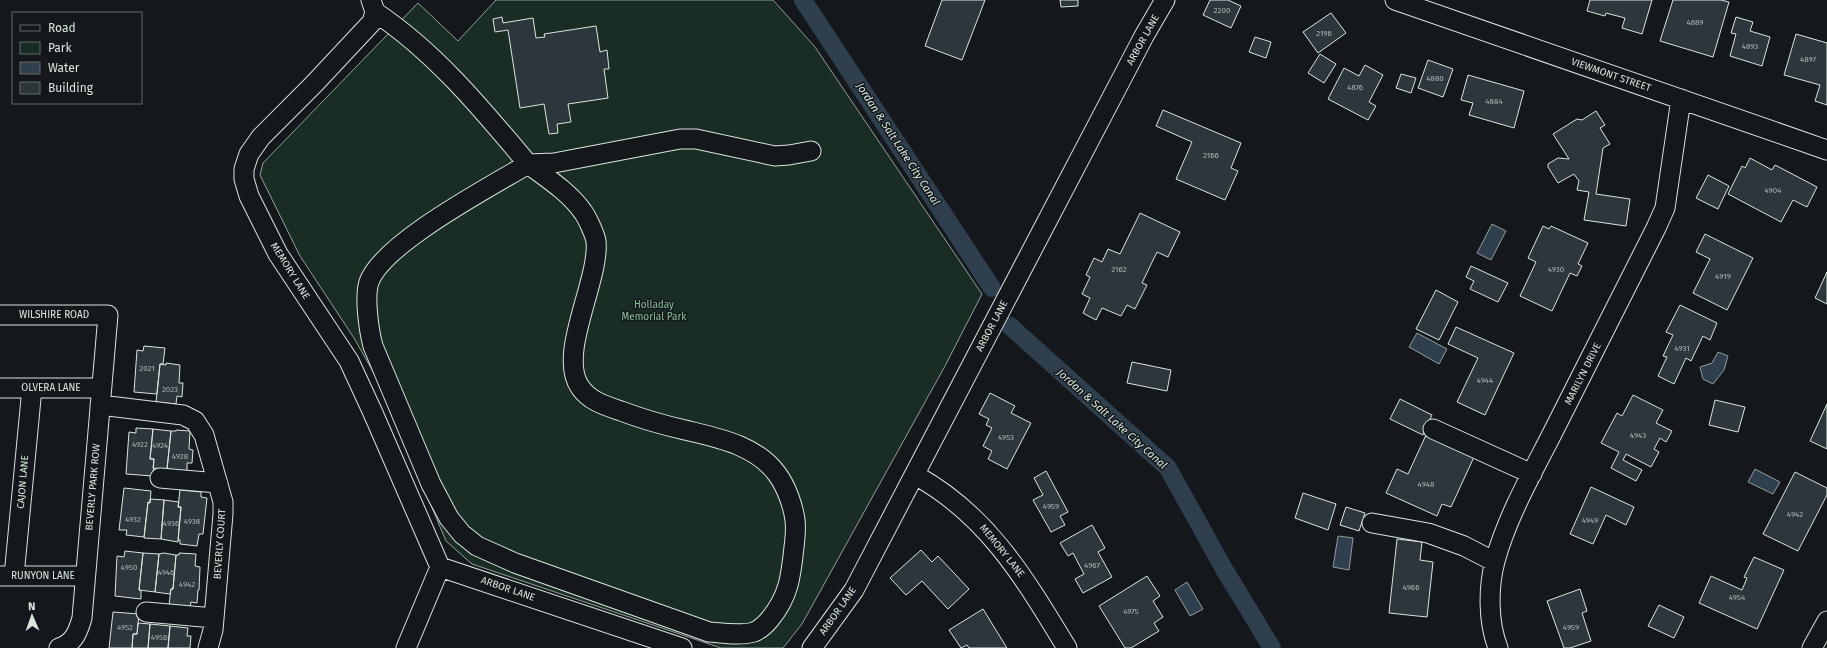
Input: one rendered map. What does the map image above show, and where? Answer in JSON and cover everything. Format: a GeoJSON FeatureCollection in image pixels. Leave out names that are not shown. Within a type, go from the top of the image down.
{"type":"FeatureCollection","features":[{"type":"Feature","properties":{"kind":"street","name":"ARBOR LANE"},"geometry":{"type":"LineString","coordinates":[[812,648],[854,590],[1144,36],[1165,0]]}},
{"type":"Feature","properties":{"kind":"street","name":"VIEWMONT STREET"},"geometry":{"type":"LineString","coordinates":[[1395,0],[1827,150]]}},
{"type":"Feature","properties":{"kind":"street","name":"MEMORY LANE"},"geometry":{"type":"LineString","coordinates":[[373,6],[374,17],[369,26],[254,145],[246,161],[244,179],[254,208],[278,254],[349,361],[440,567]]}},
{"type":"Feature","properties":{"kind":"street"},"geometry":{"type":"LineString","coordinates":[[373,6],[465,89],[528,164],[576,203],[584,213],[596,240],[594,264],[576,339],[573,360],[574,374],[580,387],[589,397],[604,405],[647,420],[715,437],[744,448],[759,457],[777,474],[789,497],[795,520],[791,577],[784,598],[764,626],[754,632],[734,634],[709,632],[515,562],[477,546],[462,534],[449,518],[431,484],[373,346],[369,327],[368,284],[377,267],[398,246],[438,219],[528,164],[554,163],[680,139],[696,139],[775,156],[789,156],[811,151]]}},
{"type":"Feature","properties":{"kind":"street","name":"MARILYN DRIVE"},"geometry":{"type":"LineString","coordinates":[[1498,648],[1490,612],[1491,584],[1495,562],[1506,531],[1532,474],[1665,208],[1681,99]]}},
{"type":"Feature","properties":{"kind":"street","name":"WILSHIRE ROAD"},"geometry":{"type":"LineString","coordinates":[[0,315],[108,315]]}},
{"type":"Feature","properties":{"kind":"street","name":"BEVERLY PARK ROW"},"geometry":{"type":"LineString","coordinates":[[59,648],[72,641],[82,618],[108,315]]}},
{"type":"Feature","properties":{"kind":"street","name":"OLVERA LANE"},"geometry":{"type":"LineString","coordinates":[[0,388],[32,388],[101,396],[176,413],[190,417],[196,421]]}},
{"type":"Feature","properties":{"kind":"street","name":"CAJON LANE"},"geometry":{"type":"LineString","coordinates":[[7,576],[32,388]]}},
{"type":"Feature","properties":{"kind":"street","name":"BEVERLY COURT"},"geometry":{"type":"LineString","coordinates":[[196,421],[204,435],[223,502],[212,638],[208,648]]}},
{"type":"Feature","properties":{"kind":"street"},"geometry":{"type":"LineString","coordinates":[[1433,429],[1532,474]]}},
{"type":"Feature","properties":{"kind":"street","name":"MEMORY LANE"},"geometry":{"type":"LineString","coordinates":[[915,474],[933,484],[964,508],[984,528],[1020,572],[1067,648]]}},
{"type":"Feature","properties":{"kind":"street"},"geometry":{"type":"LineString","coordinates":[[160,478],[218,483]]}},
{"type":"Feature","properties":{"kind":"street"},"geometry":{"type":"LineString","coordinates":[[1372,523],[1428,534],[1464,546],[1495,562]]}},
{"type":"Feature","properties":{"kind":"street","name":"ARBOR LANE"},"geometry":{"type":"LineString","coordinates":[[440,567],[682,648]]}},
{"type":"Feature","properties":{"kind":"street"},"geometry":{"type":"LineString","coordinates":[[406,648],[440,567]]}},
{"type":"Feature","properties":{"kind":"street","name":"RUNYON LANE"},"geometry":{"type":"LineString","coordinates":[[7,576],[85,576]]}},
{"type":"Feature","properties":{"kind":"street"},"geometry":{"type":"LineString","coordinates":[[146,612],[214,618]]}},
{"type":"Feature","properties":{"kind":"street"},"geometry":{"type":"LineString","coordinates":[[1812,648],[1827,621]]}},
{"type":"Feature","properties":{"kind":"green space","name":"Holladay Memorial Park"},"geometry":{"type":"Polygon","coordinates":[[[496,0],[773,0],[815,47],[982,294],[945,366],[802,624],[783,648],[721,648],[472,564],[446,541],[380,384],[354,338],[300,256],[260,175],[263,163],[418,3],[458,41],[496,0]]]}},
{"type":"Feature","properties":{"kind":"water"},"geometry":{"type":"Polygon","coordinates":[[[1492,224],[1506,231],[1491,260],[1477,253],[1492,224]]]}},
{"type":"Feature","properties":{"kind":"water"},"geometry":{"type":"Polygon","coordinates":[[[1417,333],[1447,349],[1439,364],[1409,347],[1417,333]]]}},
{"type":"Feature","properties":{"kind":"water"},"geometry":{"type":"Polygon","coordinates":[[[1718,352],[1728,356],[1724,370],[1713,384],[1703,379],[1700,367],[1712,363],[1718,352]]]}},
{"type":"Feature","properties":{"kind":"water"},"geometry":{"type":"Polygon","coordinates":[[[1755,469],[1780,482],[1773,494],[1748,482],[1755,469]]]}},
{"type":"Feature","properties":{"kind":"water"},"geometry":{"type":"Polygon","coordinates":[[[1338,536],[1353,538],[1349,570],[1333,567],[1338,536]]]}},
{"type":"Feature","properties":{"kind":"water"},"geometry":{"type":"Polygon","coordinates":[[[1187,582],[1203,609],[1190,616],[1175,590],[1187,582]]]}},
{"type":"Feature","properties":{"kind":"building"},"geometry":{"type":"Polygon","coordinates":[[[942,0],[985,0],[962,60],[925,46],[942,0]]]}},
{"type":"Feature","properties":{"kind":"building"},"geometry":{"type":"Polygon","coordinates":[[[1060,0],[1078,0],[1078,6],[1061,7],[1060,0]]]}},
{"type":"Feature","properties":{"kind":"building"},"geometry":{"type":"Polygon","coordinates":[[[1210,0],[1228,0],[1241,6],[1231,28],[1203,15],[1210,0]]]}},
{"type":"Feature","properties":{"kind":"building"},"geometry":{"type":"Polygon","coordinates":[[[1590,0],[1652,0],[1642,34],[1622,28],[1625,18],[1606,13],[1605,16],[1587,11],[1590,0]]]}},
{"type":"Feature","properties":{"kind":"building"},"geometry":{"type":"Polygon","coordinates":[[[1673,0],[1721,0],[1729,2],[1713,57],[1660,41],[1673,0]]]}},
{"type":"Feature","properties":{"kind":"building"},"geometry":{"type":"Polygon","coordinates":[[[1331,13],[1346,33],[1318,53],[1303,32],[1331,13]]]}},
{"type":"Feature","properties":{"kind":"building"},"geometry":{"type":"Polygon","coordinates":[[[502,17],[503,23],[533,18],[536,38],[545,37],[544,34],[596,26],[600,52],[607,50],[609,69],[604,69],[608,98],[568,104],[571,122],[557,124],[558,133],[549,134],[544,104],[520,108],[508,30],[495,32],[493,19],[502,17]]]}},
{"type":"Feature","properties":{"kind":"building"},"geometry":{"type":"Polygon","coordinates":[[[1736,17],[1753,22],[1750,31],[1770,37],[1762,66],[1730,56],[1736,34],[1731,33],[1736,17]]]}},
{"type":"Feature","properties":{"kind":"building"},"geometry":{"type":"Polygon","coordinates":[[[1796,34],[1827,43],[1827,105],[1815,101],[1820,85],[1784,75],[1796,34]]]}},
{"type":"Feature","properties":{"kind":"building"},"geometry":{"type":"Polygon","coordinates":[[[1255,37],[1271,42],[1266,58],[1249,52],[1255,37]]]}},
{"type":"Feature","properties":{"kind":"building"},"geometry":{"type":"Polygon","coordinates":[[[1320,54],[1336,64],[1324,83],[1308,73],[1320,54]]]}},
{"type":"Feature","properties":{"kind":"building"},"geometry":{"type":"Polygon","coordinates":[[[1428,60],[1453,69],[1443,97],[1418,88],[1428,60]]]}},
{"type":"Feature","properties":{"kind":"building"},"geometry":{"type":"Polygon","coordinates":[[[1365,65],[1383,75],[1369,102],[1376,106],[1368,120],[1328,99],[1344,68],[1359,76],[1365,65]]]}},
{"type":"Feature","properties":{"kind":"building"},"geometry":{"type":"Polygon","coordinates":[[[1401,74],[1416,78],[1411,93],[1396,88],[1401,74]]]}},
{"type":"Feature","properties":{"kind":"building"},"geometry":{"type":"Polygon","coordinates":[[[1468,75],[1524,91],[1514,128],[1469,115],[1473,103],[1461,100],[1468,75]]]}},
{"type":"Feature","properties":{"kind":"building"},"geometry":{"type":"Polygon","coordinates":[[[1163,110],[1241,143],[1231,168],[1238,171],[1225,200],[1176,179],[1192,142],[1156,126],[1163,110]]]}},
{"type":"Feature","properties":{"kind":"building"},"geometry":{"type":"Polygon","coordinates":[[[1596,111],[1605,125],[1600,128],[1610,144],[1603,148],[1596,194],[1630,199],[1626,226],[1584,220],[1589,192],[1577,190],[1579,181],[1574,174],[1558,183],[1548,167],[1548,164],[1558,158],[1569,159],[1553,134],[1577,119],[1582,120],[1596,111]]]}},
{"type":"Feature","properties":{"kind":"building"},"geometry":{"type":"Polygon","coordinates":[[[1750,158],[1772,170],[1775,165],[1817,187],[1807,207],[1793,200],[1781,222],[1728,194],[1742,166],[1745,168],[1750,158]]]}},
{"type":"Feature","properties":{"kind":"building"},"geometry":{"type":"Polygon","coordinates":[[[1708,175],[1729,186],[1718,209],[1696,198],[1708,175]]]}},
{"type":"Feature","properties":{"kind":"building"},"geometry":{"type":"Polygon","coordinates":[[[1140,213],[1180,232],[1168,257],[1157,252],[1142,283],[1147,285],[1135,309],[1127,305],[1121,316],[1102,308],[1096,320],[1083,313],[1090,298],[1082,294],[1090,277],[1086,275],[1094,258],[1102,262],[1108,249],[1120,254],[1140,213]]]}},
{"type":"Feature","properties":{"kind":"building"},"geometry":{"type":"Polygon","coordinates":[[[1543,226],[1549,229],[1551,226],[1588,243],[1578,264],[1582,266],[1577,276],[1570,273],[1552,311],[1520,296],[1536,262],[1528,258],[1543,226]]]}},
{"type":"Feature","properties":{"kind":"building"},"geometry":{"type":"Polygon","coordinates":[[[1705,234],[1753,258],[1727,310],[1693,293],[1710,259],[1696,252],[1705,234]]]}},
{"type":"Feature","properties":{"kind":"building"},"geometry":{"type":"Polygon","coordinates":[[[1471,266],[1508,283],[1498,302],[1470,289],[1474,281],[1466,277],[1471,266]]]}},
{"type":"Feature","properties":{"kind":"building"},"geometry":{"type":"Polygon","coordinates":[[[1827,272],[1827,304],[1815,298],[1827,272]]]}},
{"type":"Feature","properties":{"kind":"building"},"geometry":{"type":"Polygon","coordinates":[[[1436,290],[1458,302],[1439,340],[1416,329],[1436,290]]]}},
{"type":"Feature","properties":{"kind":"building"},"geometry":{"type":"Polygon","coordinates":[[[1680,305],[1717,323],[1710,340],[1703,336],[1691,361],[1686,358],[1674,384],[1658,376],[1667,357],[1663,356],[1673,335],[1666,332],[1680,305]]]}},
{"type":"Feature","properties":{"kind":"building"},"geometry":{"type":"Polygon","coordinates":[[[1456,327],[1514,353],[1485,415],[1457,402],[1478,358],[1448,344],[1456,327]]]}},
{"type":"Feature","properties":{"kind":"building"},"geometry":{"type":"Polygon","coordinates":[[[144,346],[165,348],[163,364],[160,364],[157,394],[134,392],[137,350],[143,351],[144,346]]]}},
{"type":"Feature","properties":{"kind":"building"},"geometry":{"type":"Polygon","coordinates":[[[1132,362],[1171,370],[1167,391],[1127,383],[1132,362]]]}},
{"type":"Feature","properties":{"kind":"building"},"geometry":{"type":"Polygon","coordinates":[[[166,363],[180,365],[179,383],[183,383],[182,397],[177,396],[176,404],[156,402],[160,364],[166,365],[166,363]]]}},
{"type":"Feature","properties":{"kind":"building"},"geometry":{"type":"Polygon","coordinates":[[[990,393],[1015,406],[1011,413],[1031,423],[1007,469],[988,459],[992,451],[983,446],[992,428],[986,425],[989,419],[979,414],[990,393]]]}},
{"type":"Feature","properties":{"kind":"building"},"geometry":{"type":"Polygon","coordinates":[[[1633,395],[1663,410],[1656,423],[1672,431],[1666,442],[1660,438],[1654,449],[1659,452],[1651,467],[1626,454],[1623,460],[1642,470],[1636,481],[1611,468],[1619,452],[1601,443],[1617,413],[1622,416],[1633,395]]]}},
{"type":"Feature","properties":{"kind":"building"},"geometry":{"type":"Polygon","coordinates":[[[1400,399],[1432,415],[1423,435],[1390,419],[1400,399]]]}},
{"type":"Feature","properties":{"kind":"building"},"geometry":{"type":"Polygon","coordinates":[[[1715,400],[1745,407],[1738,432],[1709,425],[1715,400]]]}},
{"type":"Feature","properties":{"kind":"building"},"geometry":{"type":"Polygon","coordinates":[[[1827,404],[1827,449],[1810,441],[1827,404]]]}},
{"type":"Feature","properties":{"kind":"building"},"geometry":{"type":"Polygon","coordinates":[[[136,428],[153,429],[150,459],[154,459],[153,476],[126,474],[129,432],[136,433],[136,428]]]}},
{"type":"Feature","properties":{"kind":"building"},"geometry":{"type":"Polygon","coordinates":[[[153,429],[171,431],[167,469],[153,468],[154,459],[150,459],[153,429]]]}},
{"type":"Feature","properties":{"kind":"building"},"geometry":{"type":"Polygon","coordinates":[[[171,431],[190,431],[189,449],[193,450],[192,463],[187,463],[187,471],[167,469],[171,431]]]}},
{"type":"Feature","properties":{"kind":"building"},"geometry":{"type":"Polygon","coordinates":[[[1426,435],[1474,457],[1451,507],[1442,504],[1437,516],[1386,493],[1397,469],[1408,474],[1426,435]]]}},
{"type":"Feature","properties":{"kind":"building"},"geometry":{"type":"Polygon","coordinates":[[[1046,471],[1068,512],[1060,516],[1065,525],[1051,532],[1033,500],[1043,495],[1034,478],[1046,471]]]}},
{"type":"Feature","properties":{"kind":"building"},"geometry":{"type":"Polygon","coordinates":[[[1795,472],[1827,488],[1827,495],[1798,551],[1763,534],[1795,472]]]}},
{"type":"Feature","properties":{"kind":"building"},"geometry":{"type":"Polygon","coordinates":[[[1591,487],[1634,507],[1626,525],[1606,515],[1593,544],[1570,534],[1591,487]]]}},
{"type":"Feature","properties":{"kind":"building"},"geometry":{"type":"Polygon","coordinates":[[[124,488],[151,491],[150,503],[148,502],[144,537],[126,535],[127,530],[119,530],[124,488]]]}},
{"type":"Feature","properties":{"kind":"building"},"geometry":{"type":"Polygon","coordinates":[[[180,490],[201,492],[201,497],[207,498],[203,534],[199,534],[197,546],[180,544],[180,540],[178,540],[181,507],[178,507],[180,490]]]}},
{"type":"Feature","properties":{"kind":"building"},"geometry":{"type":"Polygon","coordinates":[[[1303,493],[1336,504],[1328,530],[1295,518],[1303,493]]]}},
{"type":"Feature","properties":{"kind":"building"},"geometry":{"type":"Polygon","coordinates":[[[150,499],[164,500],[161,539],[144,538],[148,502],[150,503],[150,499]]]}},
{"type":"Feature","properties":{"kind":"building"},"geometry":{"type":"Polygon","coordinates":[[[164,500],[179,502],[178,507],[181,507],[178,542],[161,539],[164,500]]]}},
{"type":"Feature","properties":{"kind":"building"},"geometry":{"type":"Polygon","coordinates":[[[1346,507],[1365,513],[1359,531],[1340,525],[1346,507]]]}},
{"type":"Feature","properties":{"kind":"building"},"geometry":{"type":"Polygon","coordinates":[[[1092,525],[1105,548],[1098,552],[1112,577],[1083,593],[1075,579],[1084,574],[1073,553],[1068,556],[1060,543],[1092,525]]]}},
{"type":"Feature","properties":{"kind":"building"},"geometry":{"type":"Polygon","coordinates":[[[1397,539],[1422,542],[1420,560],[1433,562],[1427,617],[1389,613],[1397,539]]]}},
{"type":"Feature","properties":{"kind":"building"},"geometry":{"type":"Polygon","coordinates":[[[921,550],[932,562],[938,556],[969,589],[948,609],[922,581],[906,595],[890,578],[921,550]]]}},
{"type":"Feature","properties":{"kind":"building"},"geometry":{"type":"Polygon","coordinates":[[[125,551],[143,553],[139,590],[141,591],[141,599],[115,596],[117,556],[124,557],[125,551]]]}},
{"type":"Feature","properties":{"kind":"building"},"geometry":{"type":"Polygon","coordinates":[[[143,553],[159,554],[155,592],[139,590],[143,553]]]}},
{"type":"Feature","properties":{"kind":"building"},"geometry":{"type":"Polygon","coordinates":[[[164,553],[176,555],[173,589],[171,589],[170,594],[155,592],[159,554],[164,553]]]}},
{"type":"Feature","properties":{"kind":"building"},"geometry":{"type":"Polygon","coordinates":[[[179,553],[196,554],[195,566],[200,567],[197,603],[191,602],[190,607],[169,605],[171,589],[173,589],[176,555],[179,555],[179,553]]]}},
{"type":"Feature","properties":{"kind":"building"},"geometry":{"type":"Polygon","coordinates":[[[1754,557],[1784,570],[1757,629],[1699,603],[1711,576],[1742,590],[1747,578],[1744,577],[1754,557]]]}},
{"type":"Feature","properties":{"kind":"building"},"geometry":{"type":"Polygon","coordinates":[[[1147,576],[1160,596],[1153,601],[1163,617],[1154,623],[1159,631],[1131,648],[1125,648],[1099,606],[1147,576]]]}},
{"type":"Feature","properties":{"kind":"building"},"geometry":{"type":"Polygon","coordinates":[[[1580,589],[1587,611],[1582,613],[1591,641],[1570,648],[1564,648],[1547,601],[1580,589]]]}},
{"type":"Feature","properties":{"kind":"building"},"geometry":{"type":"Polygon","coordinates":[[[1659,605],[1684,617],[1674,638],[1648,626],[1659,605]]]}},
{"type":"Feature","properties":{"kind":"building"},"geometry":{"type":"Polygon","coordinates":[[[983,609],[1007,648],[969,648],[967,645],[961,648],[949,630],[983,609]]]}},
{"type":"Feature","properties":{"kind":"building"},"geometry":{"type":"Polygon","coordinates":[[[113,612],[139,614],[137,634],[133,634],[132,648],[109,648],[113,612]]]}},
{"type":"Feature","properties":{"kind":"building"},"geometry":{"type":"Polygon","coordinates":[[[138,623],[150,624],[148,648],[132,648],[133,634],[137,634],[138,623]]]}},
{"type":"Feature","properties":{"kind":"building"},"geometry":{"type":"Polygon","coordinates":[[[150,624],[170,626],[168,648],[148,648],[150,624]]]}},
{"type":"Feature","properties":{"kind":"building"},"geometry":{"type":"Polygon","coordinates":[[[170,626],[188,628],[187,636],[191,636],[190,648],[168,648],[170,626]]]}},
{"type":"Feature","properties":{"kind":"waterway","name":"Jordan & Salt Lake City Canal"},"geometry":{"type":"LineString","coordinates":[[803,0],[992,288]]}},
{"type":"Feature","properties":{"kind":"waterway","name":"Jordan & Salt Lake City Canal"},"geometry":{"type":"LineString","coordinates":[[1010,326],[1168,468],[1224,569],[1272,648]]}}]}
